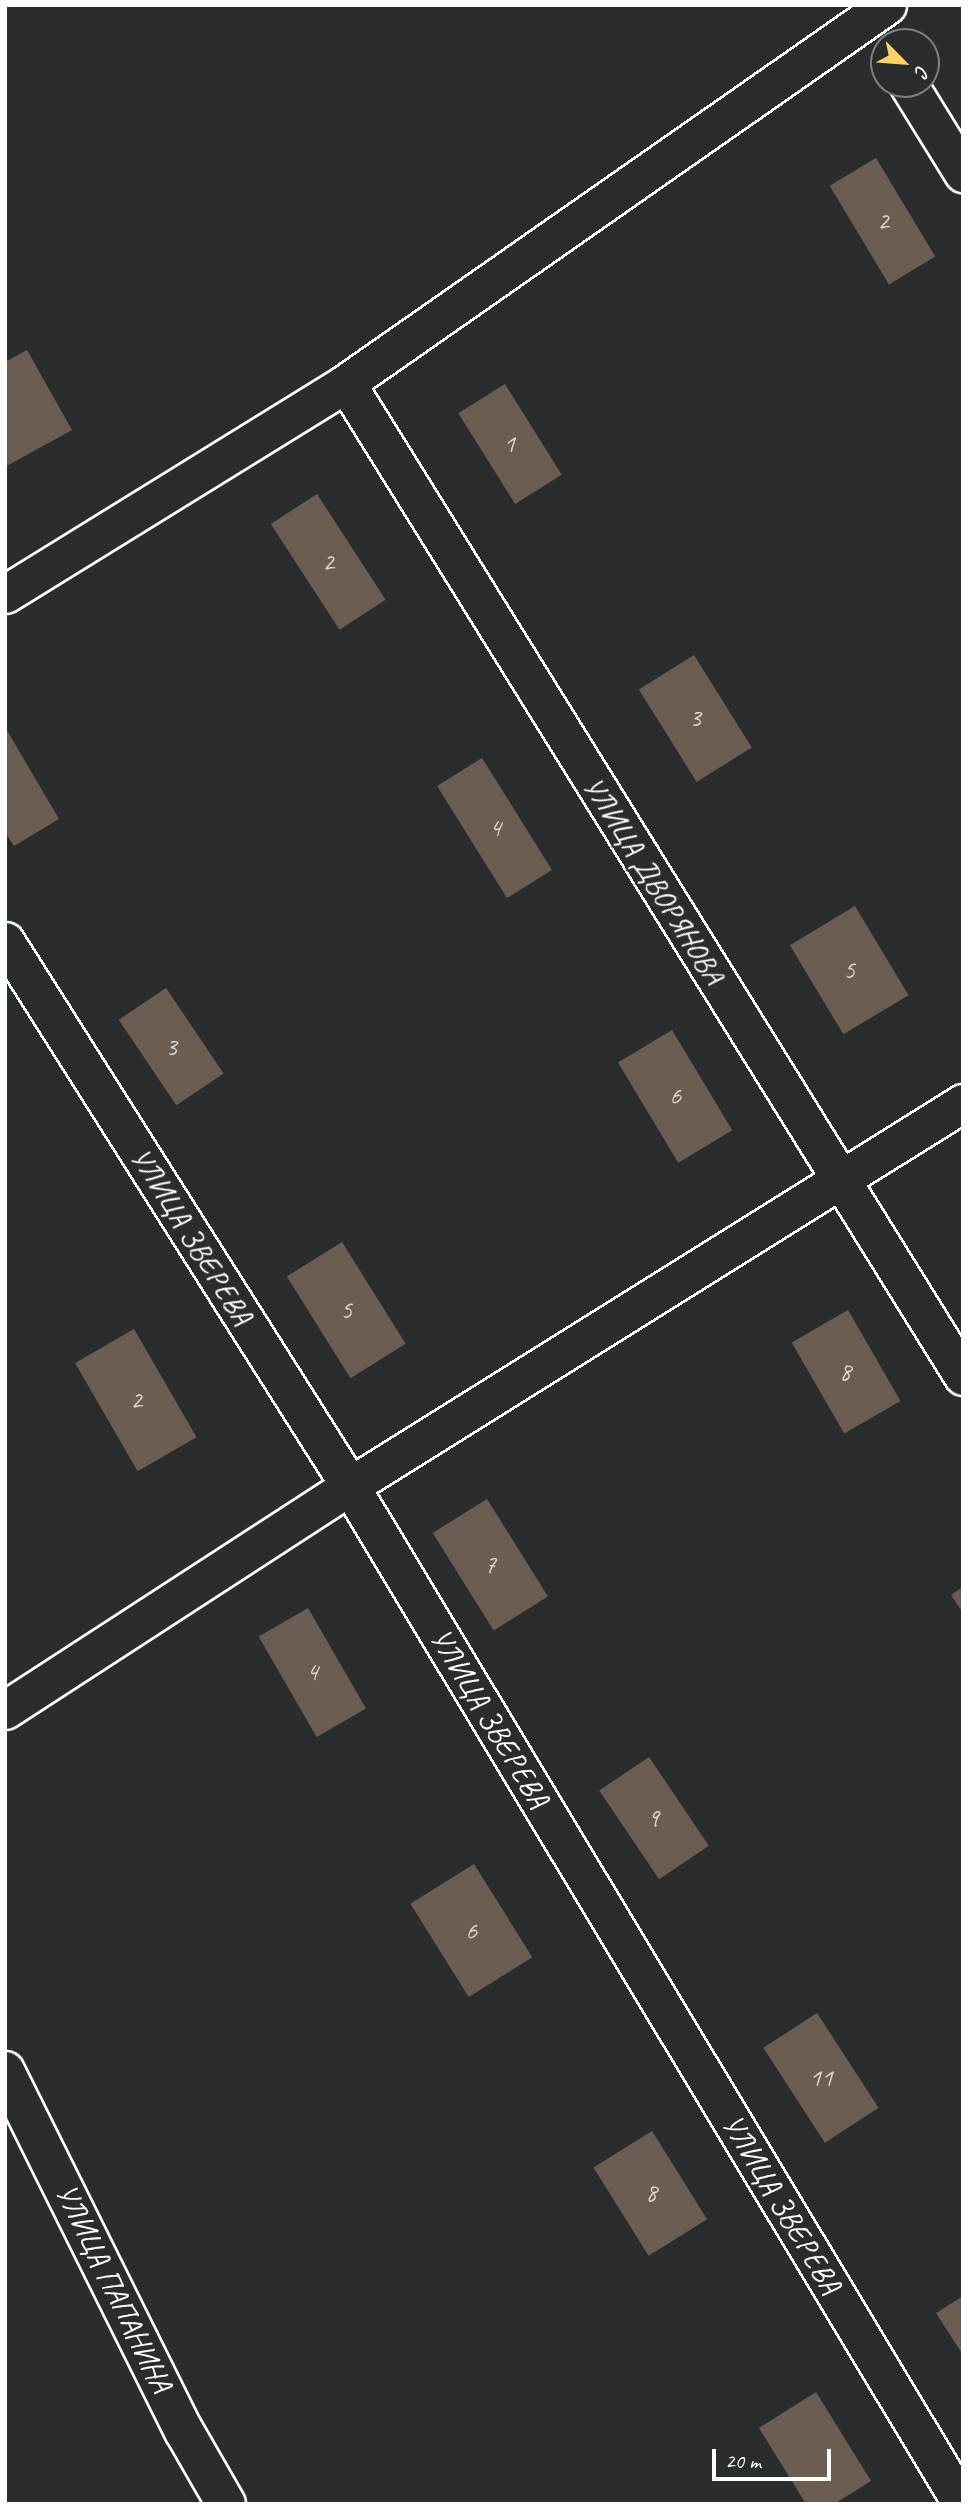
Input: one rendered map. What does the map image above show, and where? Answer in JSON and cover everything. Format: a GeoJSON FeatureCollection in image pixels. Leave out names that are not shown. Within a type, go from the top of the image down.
{"type":"FeatureCollection","features":[{"type":"Feature","properties":{"kind":"street"},"geometry":{"type":"LineString","coordinates":[[5,594],[346,383],[880,23]]}},
{"type":"Feature","properties":{"kind":"street"},"geometry":{"type":"LineString","coordinates":[[917,98],[963,173]]}},
{"type":"Feature","properties":{"kind":"street","name":"УЛИЦА ДВОРЯНОВА"},"geometry":{"type":"LineString","coordinates":[[346,383],[963,1376]]}},
{"type":"Feature","properties":{"kind":"street","name":"УЛИЦА ЗВЕРЕВА"},"geometry":{"type":"LineString","coordinates":[[5,941],[350,1486],[962,2504]]}},
{"type":"Feature","properties":{"kind":"street"},"geometry":{"type":"LineString","coordinates":[[5,1710],[350,1486],[963,1103]]}},
{"type":"Feature","properties":{"kind":"street","name":"УЛИЦА ПАПАНИНА"},"geometry":{"type":"LineString","coordinates":[[5,2071],[184,2431],[226,2504]]}},
{"type":"Feature","properties":{"kind":"building"},"geometry":{"type":"Polygon","coordinates":[[[876,158],[935,257],[889,284],[830,186],[876,158]]]}},
{"type":"Feature","properties":{"kind":"building"},"geometry":{"type":"Polygon","coordinates":[[[27,350],[72,430],[5,467],[5,362],[27,350]]]}},
{"type":"Feature","properties":{"kind":"building"},"geometry":{"type":"Polygon","coordinates":[[[505,384],[562,475],[515,504],[458,413],[505,384]]]}},
{"type":"Feature","properties":{"kind":"building"},"geometry":{"type":"Polygon","coordinates":[[[317,494],[386,600],[339,630],[271,524],[317,494]]]}},
{"type":"Feature","properties":{"kind":"building"},"geometry":{"type":"Polygon","coordinates":[[[694,655],[752,747],[697,782],[639,689],[694,655]]]}},
{"type":"Feature","properties":{"kind":"building"},"geometry":{"type":"Polygon","coordinates":[[[5,727],[59,819],[14,846],[5,832],[5,727]]]}},
{"type":"Feature","properties":{"kind":"building"},"geometry":{"type":"Polygon","coordinates":[[[482,758],[552,870],[507,898],[437,786],[482,758]]]}},
{"type":"Feature","properties":{"kind":"building"},"geometry":{"type":"Polygon","coordinates":[[[855,906],[909,995],[843,1034],[790,945],[855,906]]]}},
{"type":"Feature","properties":{"kind":"building"},"geometry":{"type":"Polygon","coordinates":[[[166,988],[224,1073],[176,1105],[119,1020],[166,988]]]}},
{"type":"Feature","properties":{"kind":"building"},"geometry":{"type":"Polygon","coordinates":[[[672,1030],[732,1130],[678,1163],[618,1062],[672,1030]]]}},
{"type":"Feature","properties":{"kind":"building"},"geometry":{"type":"Polygon","coordinates":[[[342,1242],[406,1344],[350,1378],[287,1276],[342,1242]]]}},
{"type":"Feature","properties":{"kind":"building"},"geometry":{"type":"Polygon","coordinates":[[[848,1310],[901,1401],[844,1433],[792,1342],[848,1310]]]}},
{"type":"Feature","properties":{"kind":"building"},"geometry":{"type":"Polygon","coordinates":[[[134,1329],[196,1437],[138,1471],[75,1363],[134,1329]]]}},
{"type":"Feature","properties":{"kind":"building"},"geometry":{"type":"Polygon","coordinates":[[[487,1499],[548,1597],[494,1630],[433,1533],[487,1499]]]}},
{"type":"Feature","properties":{"kind":"building"},"geometry":{"type":"Polygon","coordinates":[[[963,1587],[963,1613],[951,1595],[963,1587]]]}},
{"type":"Feature","properties":{"kind":"building"},"geometry":{"type":"Polygon","coordinates":[[[308,1608],[366,1708],[317,1737],[259,1636],[308,1608]]]}},
{"type":"Feature","properties":{"kind":"building"},"geometry":{"type":"Polygon","coordinates":[[[649,1757],[709,1846],[659,1879],[599,1791],[649,1757]]]}},
{"type":"Feature","properties":{"kind":"building"},"geometry":{"type":"Polygon","coordinates":[[[474,1864],[532,1957],[469,1997],[410,1904],[474,1864]]]}},
{"type":"Feature","properties":{"kind":"building"},"geometry":{"type":"Polygon","coordinates":[[[817,2013],[879,2108],[825,2143],[763,2048],[817,2013]]]}},
{"type":"Feature","properties":{"kind":"building"},"geometry":{"type":"Polygon","coordinates":[[[652,2131],[707,2219],[649,2256],[593,2168],[652,2131]]]}},
{"type":"Feature","properties":{"kind":"building"},"geometry":{"type":"Polygon","coordinates":[[[963,2296],[963,2355],[936,2313],[963,2296]]]}},
{"type":"Feature","properties":{"kind":"building"},"geometry":{"type":"Polygon","coordinates":[[[816,2392],[871,2481],[834,2504],[806,2504],[759,2428],[816,2392]]]}}]}
